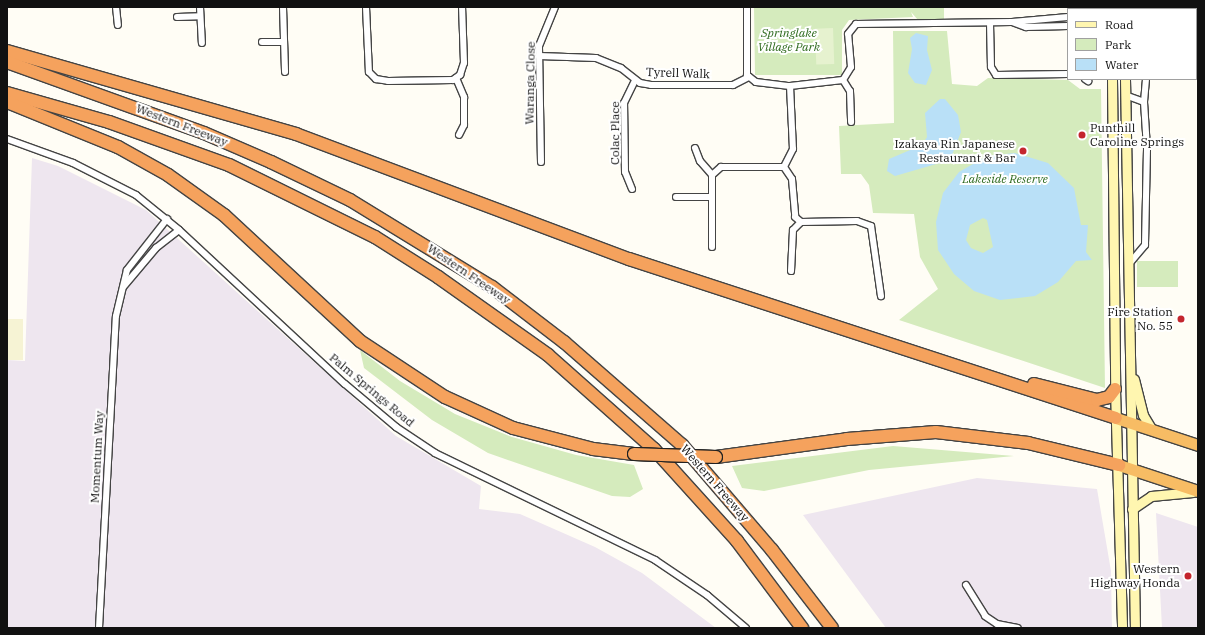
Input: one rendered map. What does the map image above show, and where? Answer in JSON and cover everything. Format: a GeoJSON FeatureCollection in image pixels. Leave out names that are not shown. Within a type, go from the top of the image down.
{"type":"FeatureCollection","features":[{"type":"Feature","properties":{"kind":"highway"},"geometry":{"type":"LineString","coordinates":[[7,51],[296,134],[629,259],[1198,445]]}},
{"type":"Feature","properties":{"kind":"highway","name":"Western Freeway"},"geometry":{"type":"LineString","coordinates":[[7,62],[204,132],[271,162],[350,200],[492,287],[564,342],[682,445],[772,550],[832,628]]}},
{"type":"Feature","properties":{"kind":"highway","name":"Western Freeway"},"geometry":{"type":"LineString","coordinates":[[7,93],[109,122],[228,165],[375,237],[438,277],[548,355],[654,449],[737,541],[802,628]]}},
{"type":"Feature","properties":{"kind":"highway"},"geometry":{"type":"LineString","coordinates":[[7,102],[118,147],[168,175],[224,215],[360,341],[445,397],[513,428],[593,449],[634,454],[716,457],[855,438],[936,432],[1028,442],[1119,465],[1198,492]]}},
{"type":"Feature","properties":{"kind":"highway"},"geometry":{"type":"LineString","coordinates":[[978,374],[1097,400],[1109,397],[1115,389]]}},
{"type":"Feature","properties":{"kind":"main road"},"geometry":{"type":"LineString","coordinates":[[1104,8],[1108,7]]}},
{"type":"Feature","properties":{"kind":"main road"},"geometry":{"type":"LineString","coordinates":[[1112,80],[1115,389],[1119,465],[1122,628]]}},
{"type":"Feature","properties":{"kind":"main road"},"geometry":{"type":"LineString","coordinates":[[1125,80],[1127,266],[1130,368],[1129,422],[1132,469],[1133,587],[1135,628]]}},
{"type":"Feature","properties":{"kind":"main road"},"geometry":{"type":"LineString","coordinates":[[1112,173],[1126,173]]}},
{"type":"Feature","properties":{"kind":"main road"},"geometry":{"type":"LineString","coordinates":[[1114,295],[1128,295]]}},
{"type":"Feature","properties":{"kind":"main road"},"geometry":{"type":"LineString","coordinates":[[1130,368],[1143,415],[1152,430]]}},
{"type":"Feature","properties":{"kind":"main road"},"geometry":{"type":"LineString","coordinates":[[1132,510],[1143,499],[1162,493],[1198,492]]}},
{"type":"Feature","properties":{"kind":"main road"},"geometry":{"type":"LineString","coordinates":[[1133,587],[1139,628]]}},
{"type":"Feature","properties":{"kind":"street"},"geometry":{"type":"LineString","coordinates":[[116,7],[118,26]]}},
{"type":"Feature","properties":{"kind":"street"},"geometry":{"type":"LineString","coordinates":[[200,7],[202,43]]}},
{"type":"Feature","properties":{"kind":"street"},"geometry":{"type":"LineString","coordinates":[[283,7],[285,72]]}},
{"type":"Feature","properties":{"kind":"street"},"geometry":{"type":"LineString","coordinates":[[366,7],[371,77],[388,81],[456,78]]}},
{"type":"Feature","properties":{"kind":"street"},"geometry":{"type":"LineString","coordinates":[[456,78],[464,63],[462,7]]}},
{"type":"Feature","properties":{"kind":"street","name":"Waranga Close"},"geometry":{"type":"LineString","coordinates":[[541,162],[539,56],[542,33],[555,7]]}},
{"type":"Feature","properties":{"kind":"street"},"geometry":{"type":"LineString","coordinates":[[747,7],[745,62],[749,77],[756,82],[790,86],[843,80]]}},
{"type":"Feature","properties":{"kind":"street"},"geometry":{"type":"LineString","coordinates":[[177,17],[200,16]]}},
{"type":"Feature","properties":{"kind":"street"},"geometry":{"type":"LineString","coordinates":[[843,80],[851,66],[848,34],[856,24],[990,23],[1067,17]]}},
{"type":"Feature","properties":{"kind":"street"},"geometry":{"type":"LineString","coordinates":[[1012,22],[1026,27],[1067,26]]}},
{"type":"Feature","properties":{"kind":"street"},"geometry":{"type":"LineString","coordinates":[[990,23],[991,67],[996,75],[1067,74]]}},
{"type":"Feature","properties":{"kind":"street"},"geometry":{"type":"LineString","coordinates":[[262,42],[284,42]]}},
{"type":"Feature","properties":{"kind":"street","name":"Tyrell Walk"},"geometry":{"type":"LineString","coordinates":[[539,56],[596,58],[621,68],[635,80],[651,84],[740,84],[749,77]]}},
{"type":"Feature","properties":{"kind":"street"},"geometry":{"type":"LineString","coordinates":[[456,78],[464,97],[464,125],[459,135]]}},
{"type":"Feature","properties":{"kind":"street","name":"Colac Place"},"geometry":{"type":"LineString","coordinates":[[632,189],[626,172],[624,104],[635,80]]}},
{"type":"Feature","properties":{"kind":"street"},"geometry":{"type":"LineString","coordinates":[[843,80],[850,91],[851,122]]}},
{"type":"Feature","properties":{"kind":"street"},"geometry":{"type":"LineString","coordinates":[[1127,266],[1146,241],[1147,149],[1144,102],[1146,80]]}},
{"type":"Feature","properties":{"kind":"street"},"geometry":{"type":"LineString","coordinates":[[784,167],[793,150],[790,86]]}},
{"type":"Feature","properties":{"kind":"street"},"geometry":{"type":"LineString","coordinates":[[1125,95],[1144,102]]}},
{"type":"Feature","properties":{"kind":"street","name":"Palm Springs Road"},"geometry":{"type":"LineString","coordinates":[[7,140],[93,171],[136,195],[167,219],[396,427],[479,478],[596,529],[655,560],[706,595],[746,628]]}},
{"type":"Feature","properties":{"kind":"street"},"geometry":{"type":"LineString","coordinates":[[695,148],[700,161],[712,175]]}},
{"type":"Feature","properties":{"kind":"street"},"geometry":{"type":"LineString","coordinates":[[712,247],[710,197],[712,175],[721,167],[784,167]]}},
{"type":"Feature","properties":{"kind":"street"},"geometry":{"type":"LineString","coordinates":[[784,167],[792,179],[793,212],[801,222]]}},
{"type":"Feature","properties":{"kind":"street"},"geometry":{"type":"LineString","coordinates":[[676,197],[710,197]]}},
{"type":"Feature","properties":{"kind":"street","name":"Momentum Way"},"geometry":{"type":"LineString","coordinates":[[99,628],[116,316],[122,289],[136,257],[167,219]]}},
{"type":"Feature","properties":{"kind":"street"},"geometry":{"type":"LineString","coordinates":[[791,271],[792,230],[801,222],[863,222],[871,226],[881,296]]}},
{"type":"Feature","properties":{"kind":"street","name":"Momentum Way"},"geometry":{"type":"LineString","coordinates":[[122,289],[156,248],[179,230]]}},
{"type":"Feature","properties":{"kind":"street"},"geometry":{"type":"LineString","coordinates":[[966,586],[985,616],[997,624],[1018,628]]}},
{"type":"Feature","properties":{"kind":"shaded area"},"geometry":{"type":"Polygon","coordinates":[[[32,158],[58,166],[146,210],[396,436],[481,486],[479,509],[520,514],[595,547],[642,573],[716,628],[7,628],[7,360],[25,361],[32,158]]]}},
{"type":"Feature","properties":{"kind":"shaded area"},"geometry":{"type":"Polygon","coordinates":[[[7,319],[23,319],[23,360],[7,360],[7,319]]]}},
{"type":"Feature","properties":{"kind":"shaded area"},"geometry":{"type":"Polygon","coordinates":[[[977,478],[1097,489],[1111,571],[1112,628],[886,628],[803,515],[977,478]]]}},
{"type":"Feature","properties":{"kind":"shaded area"},"geometry":{"type":"Polygon","coordinates":[[[1156,513],[1198,527],[1198,628],[1162,628],[1156,513]]]}},
{"type":"Feature","properties":{"kind":"green space","name":"Springlake Village Park"},"geometry":{"type":"Polygon","coordinates":[[[754,7],[944,7],[944,19],[918,20],[911,12],[913,17],[849,20],[842,30],[842,75],[755,75],[754,7]]]}},
{"type":"Feature","properties":{"kind":"green space"},"geometry":{"type":"Polygon","coordinates":[[[833,28],[834,64],[816,65],[815,29],[833,28]]]}},
{"type":"Feature","properties":{"kind":"green space","name":"Lakeside Reserve"},"geometry":{"type":"Polygon","coordinates":[[[893,31],[947,31],[952,84],[977,86],[988,78],[1068,80],[1080,89],[1101,89],[1105,388],[899,320],[938,289],[920,257],[914,214],[873,213],[869,185],[861,174],[841,174],[839,126],[894,123],[893,31]]]}},
{"type":"Feature","properties":{"kind":"green space"},"geometry":{"type":"Polygon","coordinates":[[[1137,261],[1178,261],[1178,287],[1137,287],[1137,261]]]}},
{"type":"Feature","properties":{"kind":"green space"},"geometry":{"type":"Polygon","coordinates":[[[360,350],[400,381],[455,414],[512,437],[576,455],[634,465],[643,489],[630,497],[612,496],[488,453],[432,420],[364,368],[360,350]]]}},
{"type":"Feature","properties":{"kind":"green space"},"geometry":{"type":"Polygon","coordinates":[[[893,446],[1014,456],[869,470],[764,491],[742,488],[732,466],[893,446]]]}},
{"type":"Feature","properties":{"kind":"water"},"geometry":{"type":"Polygon","coordinates":[[[916,33],[928,36],[927,50],[932,70],[926,85],[915,83],[908,73],[912,49],[910,38],[916,33]]]}},
{"type":"Feature","properties":{"kind":"water"},"geometry":{"type":"Polygon","coordinates":[[[940,99],[945,99],[958,115],[961,132],[950,160],[895,176],[887,171],[889,159],[922,145],[927,137],[925,113],[940,99]]]}},
{"type":"Feature","properties":{"kind":"water"},"geometry":{"type":"Polygon","coordinates":[[[1015,153],[1048,163],[1074,188],[1081,225],[1088,225],[1086,252],[1092,260],[1076,261],[1058,282],[1035,296],[1000,300],[974,291],[954,274],[938,250],[936,222],[943,193],[959,172],[987,156],[1015,153]],[[983,218],[970,225],[966,240],[971,248],[983,253],[993,247],[987,220],[983,218]]]}},
{"type":"Feature","properties":{"kind":"place","name":"Punthill Caroline Springs"},"geometry":{"type":"Point","coordinates":[1082,135]}},
{"type":"Feature","properties":{"kind":"place","name":"Izakaya Rin Japanese Restaurant & Bar"},"geometry":{"type":"Point","coordinates":[1023,151]}},
{"type":"Feature","properties":{"kind":"place","name":"Fire Station No. 55"},"geometry":{"type":"Point","coordinates":[1181,319]}},
{"type":"Feature","properties":{"kind":"place","name":"Western Highway Honda"},"geometry":{"type":"Point","coordinates":[1188,576]}}]}
